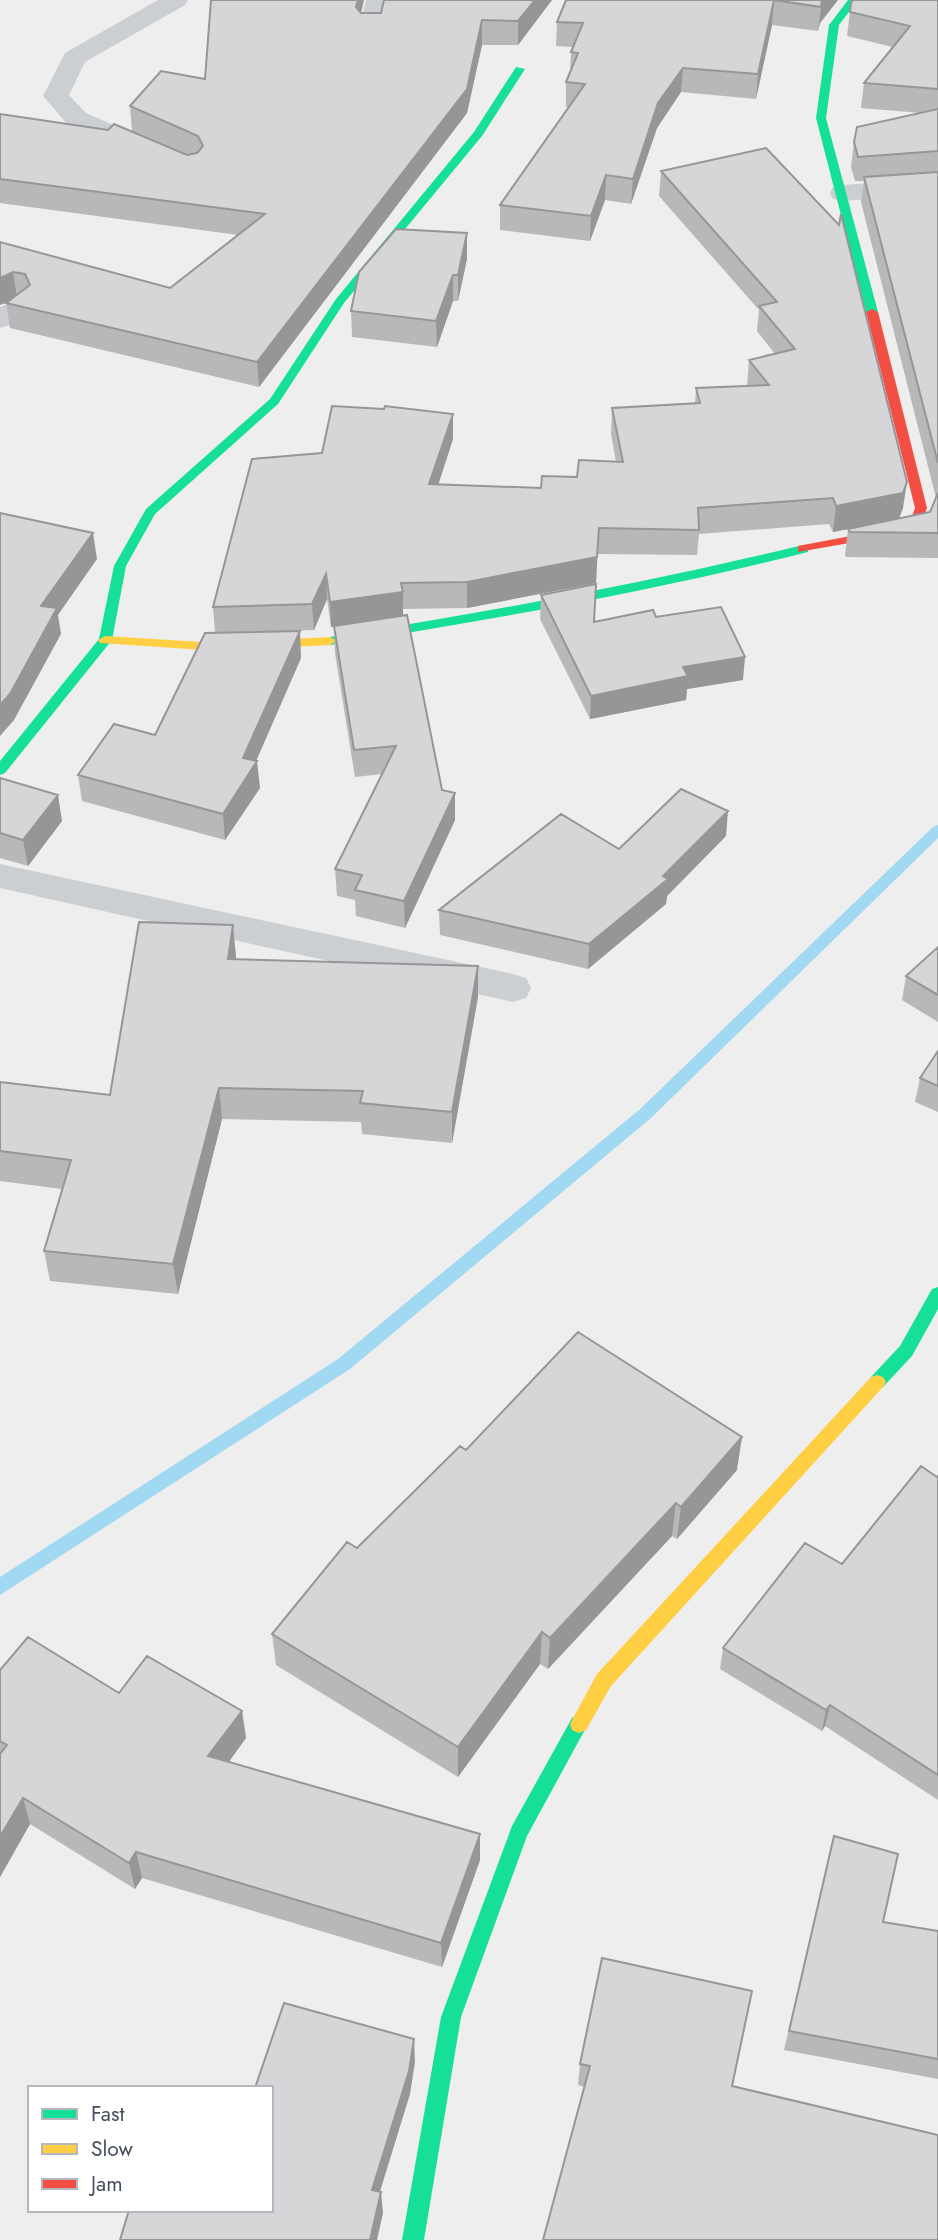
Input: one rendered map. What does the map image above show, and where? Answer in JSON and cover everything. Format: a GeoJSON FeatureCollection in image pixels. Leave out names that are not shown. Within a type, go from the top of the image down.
{"type":"FeatureCollection","features":[{"type":"Feature","properties":{"kind":"street"},"geometry":{"type":"LineString","coordinates":[[165,158],[77,119],[56,96],[74,58],[176,0]]}},
{"type":"Feature","properties":{"kind":"street"},"geometry":{"type":"LineString","coordinates":[[371,30],[379,0]]}},
{"type":"Feature","properties":{"kind":"street"},"geometry":{"type":"LineString","coordinates":[[105,640],[218,647],[307,644],[492,616],[670,580],[784,552],[914,528],[921,508],[843,193],[821,118],[834,25],[853,0]]}},
{"type":"Feature","properties":{"kind":"street"},"geometry":{"type":"LineString","coordinates":[[0,771],[105,640],[120,566],[150,512],[204,467],[274,401],[340,301],[478,134],[520,69]]}},
{"type":"Feature","properties":{"kind":"street"},"geometry":{"type":"LineString","coordinates":[[843,193],[938,186]]}},
{"type":"Feature","properties":{"kind":"street"},"geometry":{"type":"LineString","coordinates":[[0,876],[513,989]]}},
{"type":"Feature","properties":{"kind":"street"},"geometry":{"type":"LineString","coordinates":[[413,2240],[452,2017],[519,1832],[604,1680],[906,1351],[938,1294]]}},
{"type":"Feature","properties":{"kind":"building"},"geometry":{"type":"Polygon","coordinates":[[[211,0],[358,0],[356,7],[361,13],[381,13],[384,0],[535,0],[518,21],[482,20],[467,89],[257,362],[6,303],[30,285],[25,274],[13,272],[0,278],[0,242],[170,288],[265,214],[0,179],[0,114],[108,130],[114,124],[187,155],[197,153],[203,146],[198,136],[130,106],[161,71],[205,79],[211,0]]]}},
{"type":"Feature","properties":{"kind":"building"},"geometry":{"type":"Polygon","coordinates":[[[566,0],[774,0],[758,74],[683,68],[658,103],[633,179],[606,175],[591,216],[500,205],[585,84],[566,82],[578,53],[571,52],[583,23],[557,22],[566,0]]]}},
{"type":"Feature","properties":{"kind":"building"},"geometry":{"type":"Polygon","coordinates":[[[774,0],[822,0],[821,7],[774,0]]]}},
{"type":"Feature","properties":{"kind":"building"},"geometry":{"type":"Polygon","coordinates":[[[853,0],[938,0],[938,89],[864,83],[910,26],[850,12],[853,0]]]}},
{"type":"Feature","properties":{"kind":"building"},"geometry":{"type":"Polygon","coordinates":[[[938,109],[938,151],[858,157],[854,142],[857,127],[938,109]]]}},
{"type":"Feature","properties":{"kind":"building"},"geometry":{"type":"Polygon","coordinates":[[[766,148],[839,225],[841,214],[907,482],[903,493],[836,506],[833,498],[698,508],[699,530],[599,528],[597,557],[467,582],[401,583],[403,592],[330,602],[326,574],[312,604],[213,607],[252,459],[322,453],[332,406],[384,409],[385,406],[453,414],[429,484],[541,488],[542,476],[577,477],[579,460],[623,462],[612,408],[700,403],[696,388],[769,385],[749,360],[795,349],[759,306],[777,302],[661,171],[766,148]]]}},
{"type":"Feature","properties":{"kind":"building"},"geometry":{"type":"Polygon","coordinates":[[[938,172],[938,463],[864,177],[938,172]]]}},
{"type":"Feature","properties":{"kind":"building"},"geometry":{"type":"Polygon","coordinates":[[[396,229],[467,233],[458,275],[453,275],[436,321],[351,311],[359,272],[396,229]]]}},
{"type":"Feature","properties":{"kind":"building"},"geometry":{"type":"Polygon","coordinates":[[[938,493],[938,533],[850,532],[848,529],[930,512],[938,493]]]}},
{"type":"Feature","properties":{"kind":"building"},"geometry":{"type":"Polygon","coordinates":[[[0,513],[93,533],[41,606],[57,608],[10,694],[0,705],[0,513]]]}},
{"type":"Feature","properties":{"kind":"building"},"geometry":{"type":"Polygon","coordinates":[[[596,584],[594,622],[653,610],[656,617],[721,607],[745,657],[683,667],[688,676],[591,696],[541,595],[596,584]]]}},
{"type":"Feature","properties":{"kind":"building"},"geometry":{"type":"Polygon","coordinates":[[[407,615],[442,790],[455,793],[404,901],[355,890],[362,875],[335,869],[396,746],[354,750],[334,626],[407,615]]]}},
{"type":"Feature","properties":{"kind":"building"},"geometry":{"type":"Polygon","coordinates":[[[300,631],[243,758],[257,761],[223,814],[78,775],[114,724],[155,735],[205,633],[300,631]]]}},
{"type":"Feature","properties":{"kind":"building"},"geometry":{"type":"Polygon","coordinates":[[[0,778],[58,795],[23,840],[0,833],[0,778]]]}},
{"type":"Feature","properties":{"kind":"building"},"geometry":{"type":"Polygon","coordinates":[[[681,789],[728,811],[663,876],[668,879],[589,944],[439,910],[561,814],[619,849],[681,789]]]}},
{"type":"Feature","properties":{"kind":"building"},"geometry":{"type":"Polygon","coordinates":[[[139,922],[233,925],[228,959],[478,966],[452,1112],[360,1103],[363,1091],[219,1088],[173,1264],[44,1251],[71,1160],[0,1151],[0,1082],[110,1095],[139,922]]]}},
{"type":"Feature","properties":{"kind":"building"},"geometry":{"type":"Polygon","coordinates":[[[938,947],[938,995],[906,976],[938,947]]]}},
{"type":"Feature","properties":{"kind":"building"},"geometry":{"type":"Polygon","coordinates":[[[938,1051],[938,1086],[920,1078],[938,1051]]]}},
{"type":"Feature","properties":{"kind":"building"},"geometry":{"type":"Polygon","coordinates":[[[578,1332],[742,1437],[681,1507],[676,1503],[550,1638],[542,1632],[458,1747],[272,1634],[347,1542],[357,1548],[460,1446],[466,1450],[578,1332]]]}},
{"type":"Feature","properties":{"kind":"building"},"geometry":{"type":"Polygon","coordinates":[[[921,1466],[938,1476],[938,1775],[830,1705],[826,1710],[723,1648],[805,1543],[842,1564],[921,1466]]]}},
{"type":"Feature","properties":{"kind":"building"},"geometry":{"type":"Polygon","coordinates":[[[28,1637],[119,1693],[147,1656],[242,1711],[208,1756],[480,1834],[441,1943],[136,1852],[129,1863],[23,1798],[0,1837],[0,1754],[7,1745],[0,1741],[0,1670],[28,1637]]]}},
{"type":"Feature","properties":{"kind":"building"},"geometry":{"type":"Polygon","coordinates":[[[834,1836],[898,1854],[883,1922],[938,1931],[938,2059],[789,2031],[834,1836]]]}},
{"type":"Feature","properties":{"kind":"building"},"geometry":{"type":"Polygon","coordinates":[[[602,1958],[752,1991],[732,2086],[938,2135],[938,2240],[543,2240],[590,2066],[580,2064],[602,1958]]]}},
{"type":"Feature","properties":{"kind":"building"},"geometry":{"type":"Polygon","coordinates":[[[284,2003],[414,2039],[409,2071],[372,2190],[381,2192],[370,2240],[120,2240],[128,2212],[273,2212],[273,2086],[256,2086],[284,2003]]]}},
{"type":"Feature","properties":{"kind":"waterway"},"geometry":{"type":"LineString","coordinates":[[0,1587],[344,1364],[645,1114],[938,830]]}},
{"type":"Feature","properties":{"kind":"traffic: fast"},"geometry":{"type":"LineString","coordinates":[[853,0],[834,25],[821,118],[872,312]]}},
{"type":"Feature","properties":{"kind":"traffic: fast"},"geometry":{"type":"LineString","coordinates":[[0,770],[105,640],[120,566],[150,512],[274,401],[340,301],[478,134],[520,69]]}},
{"type":"Feature","properties":{"kind":"traffic: fast"},"geometry":{"type":"LineString","coordinates":[[330,641],[492,616],[670,581],[803,549]]}},
{"type":"Feature","properties":{"kind":"traffic: fast"},"geometry":{"type":"LineString","coordinates":[[877,1382],[906,1351],[938,1294]]}},
{"type":"Feature","properties":{"kind":"traffic: fast"},"geometry":{"type":"LineString","coordinates":[[413,2240],[451,2017],[519,1832],[579,1724]]}},
{"type":"Feature","properties":{"kind":"traffic: slow"},"geometry":{"type":"LineString","coordinates":[[105,640],[218,647],[330,641]]}},
{"type":"Feature","properties":{"kind":"traffic: slow"},"geometry":{"type":"LineString","coordinates":[[579,1724],[604,1680],[877,1382]]}},
{"type":"Feature","properties":{"kind":"traffic: jam"},"geometry":{"type":"LineString","coordinates":[[803,549],[914,528],[921,508],[872,312]]}}]}
